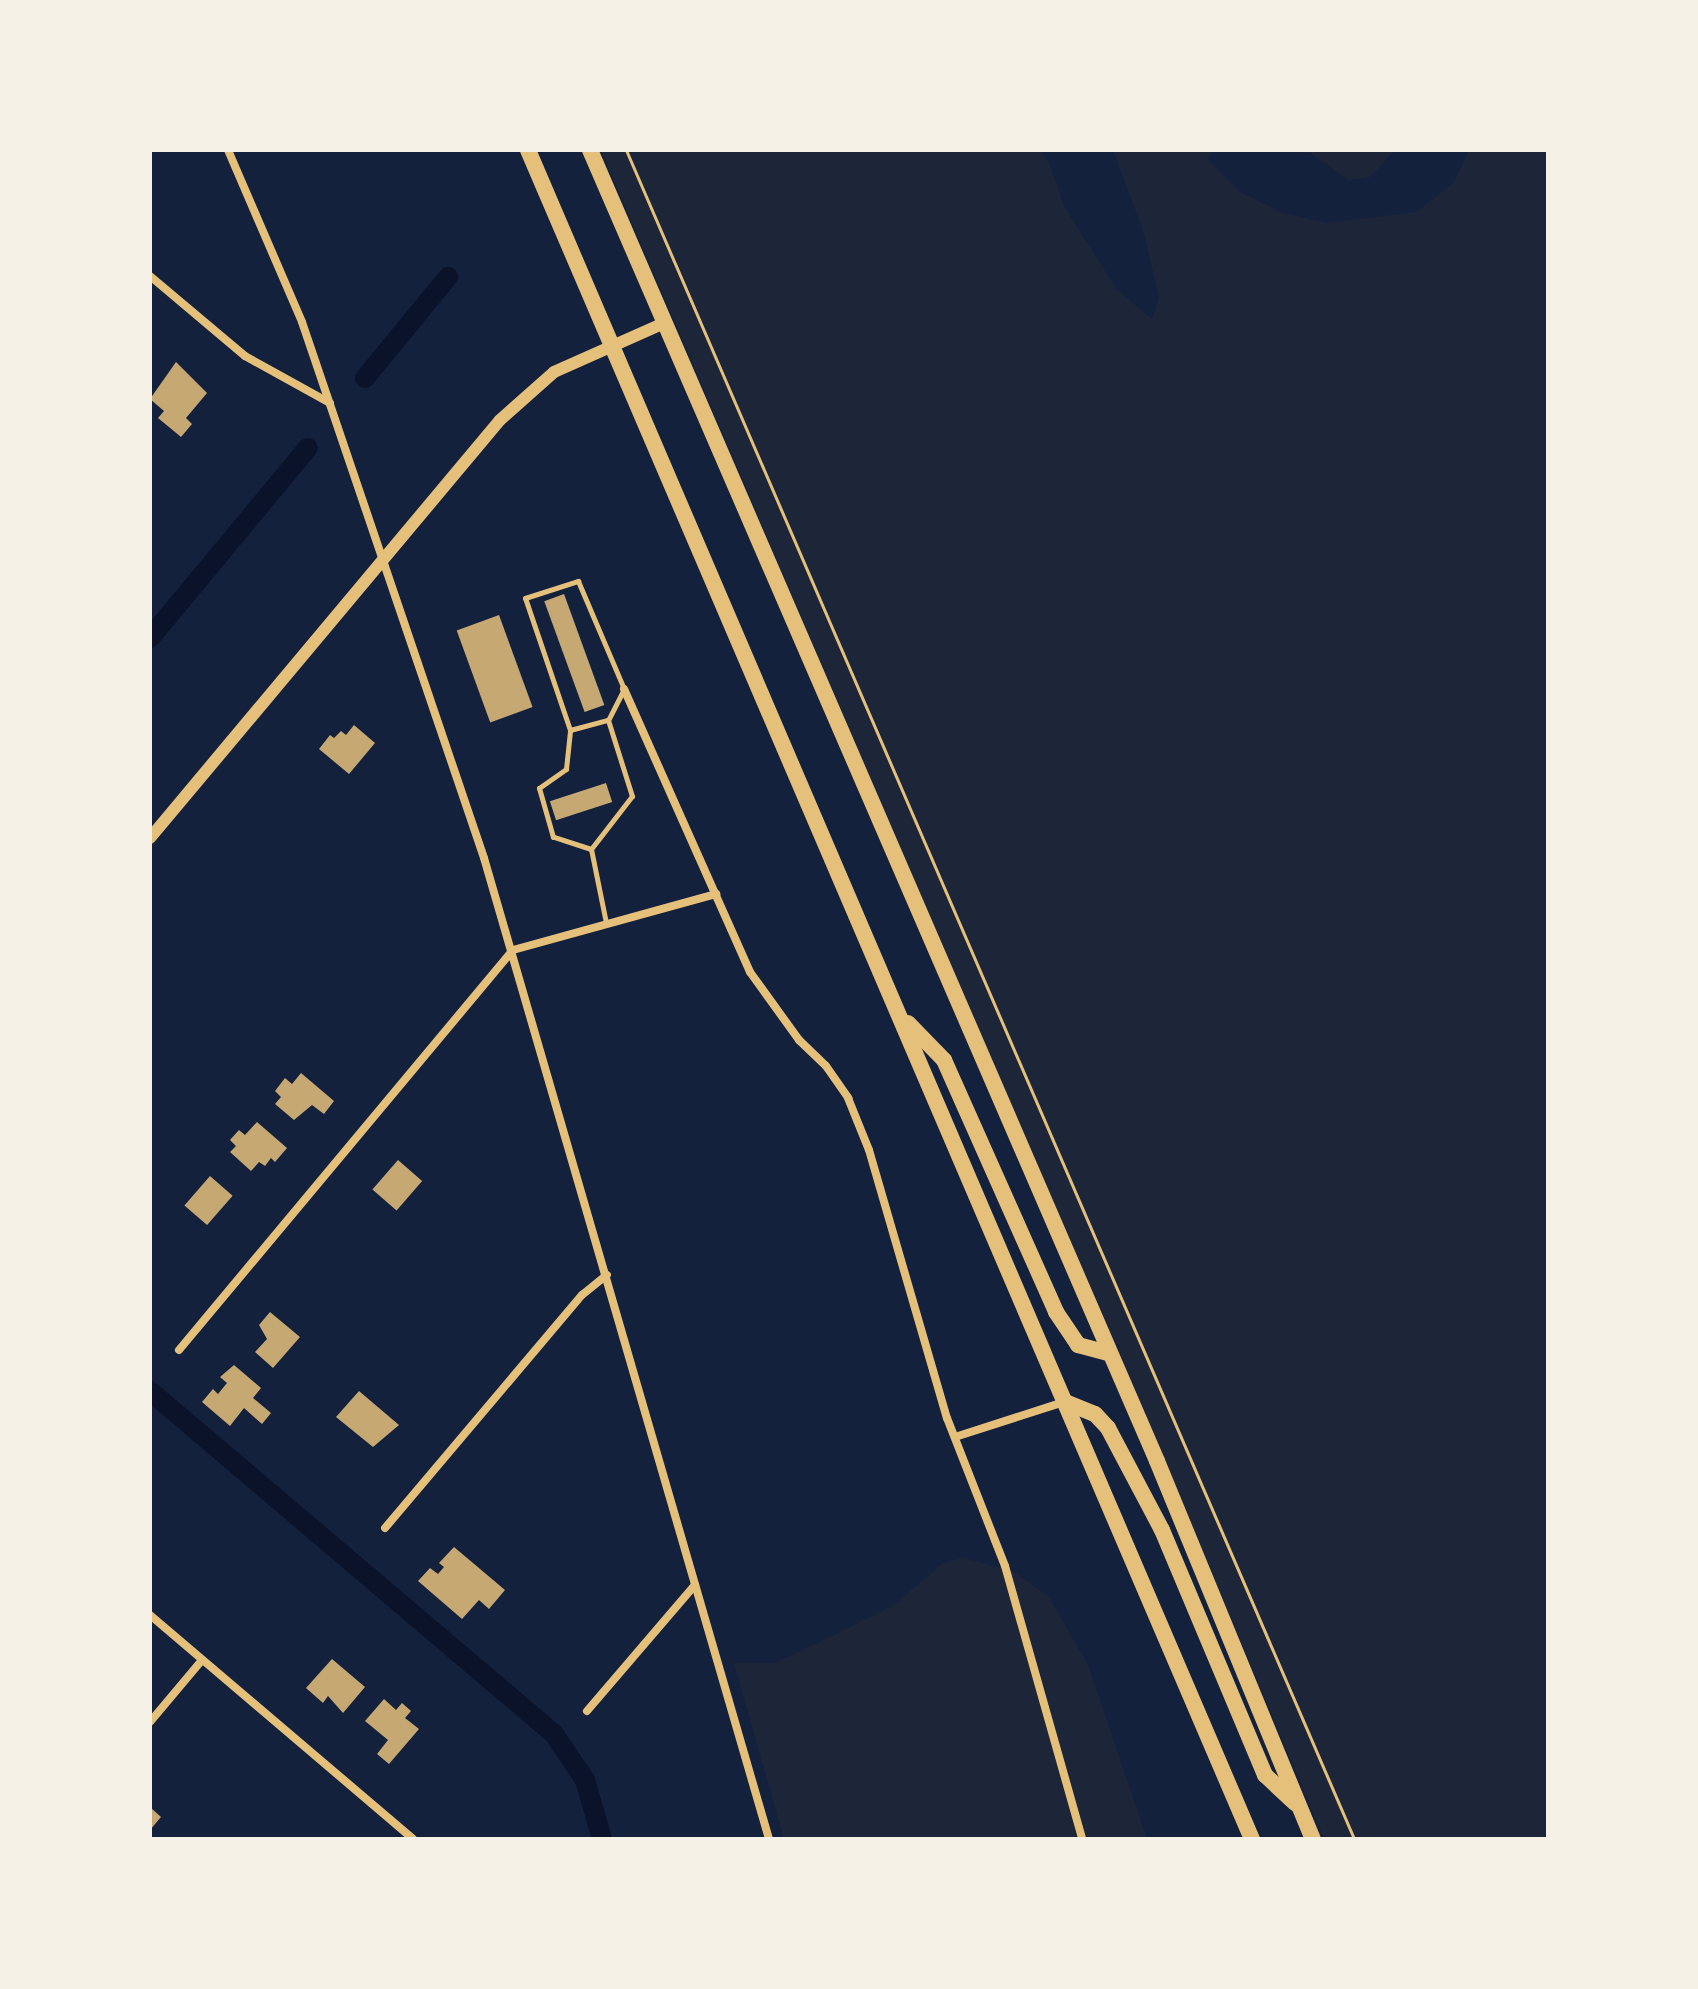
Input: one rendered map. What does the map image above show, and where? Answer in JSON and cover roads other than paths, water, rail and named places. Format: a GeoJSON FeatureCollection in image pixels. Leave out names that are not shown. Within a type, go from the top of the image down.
{"type":"FeatureCollection","features":[{"type":"Feature","properties":{"kind":"highway"},"geometry":{"type":"LineString","coordinates":[[528,150],[1252,1839]]}},
{"type":"Feature","properties":{"kind":"highway"},"geometry":{"type":"LineString","coordinates":[[590,150],[1108,1353],[1313,1839]]}},
{"type":"Feature","properties":{"kind":"highway"},"geometry":{"type":"LineString","coordinates":[[901,1016],[944,1060],[1056,1312],[1078,1345],[1108,1353]]}},
{"type":"Feature","properties":{"kind":"highway"},"geometry":{"type":"LineString","coordinates":[[1065,1402],[1095,1414],[1108,1428],[1162,1530],[1265,1775],[1300,1808]]}},
{"type":"Feature","properties":{"kind":"street"},"geometry":{"type":"LineString","coordinates":[[228,150],[302,322],[513,950],[769,1839]]}},
{"type":"Feature","properties":{"kind":"street"},"geometry":{"type":"LineString","coordinates":[[150,276],[245,356],[330,403]]}},
{"type":"Feature","properties":{"kind":"street"},"geometry":{"type":"LineString","coordinates":[[150,838],[518,402],[554,372],[664,323]]}},
{"type":"Feature","properties":{"kind":"street"},"geometry":{"type":"LineString","coordinates":[[624,689],[750,972],[848,1098],[869,1150],[955,1437],[1005,1566],[1082,1839]]}},
{"type":"Feature","properties":{"kind":"street"},"geometry":{"type":"LineString","coordinates":[[179,1350],[513,950],[716,894]]}},
{"type":"Feature","properties":{"kind":"street"},"geometry":{"type":"LineString","coordinates":[[385,1528],[582,1295],[607,1275]]}},
{"type":"Feature","properties":{"kind":"street"},"geometry":{"type":"LineString","coordinates":[[955,1437],[1065,1402]]}},
{"type":"Feature","properties":{"kind":"street"},"geometry":{"type":"LineString","coordinates":[[587,1711],[695,1585]]}},
{"type":"Feature","properties":{"kind":"street"},"geometry":{"type":"LineString","coordinates":[[150,1615],[409,1838]]}},
{"type":"Feature","properties":{"kind":"street"},"geometry":{"type":"LineString","coordinates":[[150,1722],[202,1660]]}},
{"type":"Feature","properties":{"kind":"lane"},"geometry":{"type":"LineString","coordinates":[[591,849],[553,837],[539,788],[566,769],[570,730],[525,598],[578,581],[624,689],[608,720],[632,796],[591,849],[607,924]]}},
{"type":"Feature","properties":{"kind":"lane"},"geometry":{"type":"LineString","coordinates":[[570,730],[608,720]]}},
{"type":"Feature","properties":{"kind":"waterway"},"geometry":{"type":"LineString","coordinates":[[365,378],[448,277]]}},
{"type":"Feature","properties":{"kind":"waterway"},"geometry":{"type":"LineString","coordinates":[[150,638],[308,448]]}},
{"type":"Feature","properties":{"kind":"waterway"},"geometry":{"type":"LineString","coordinates":[[150,1391],[554,1734],[585,1780],[602,1839]]}}]}
